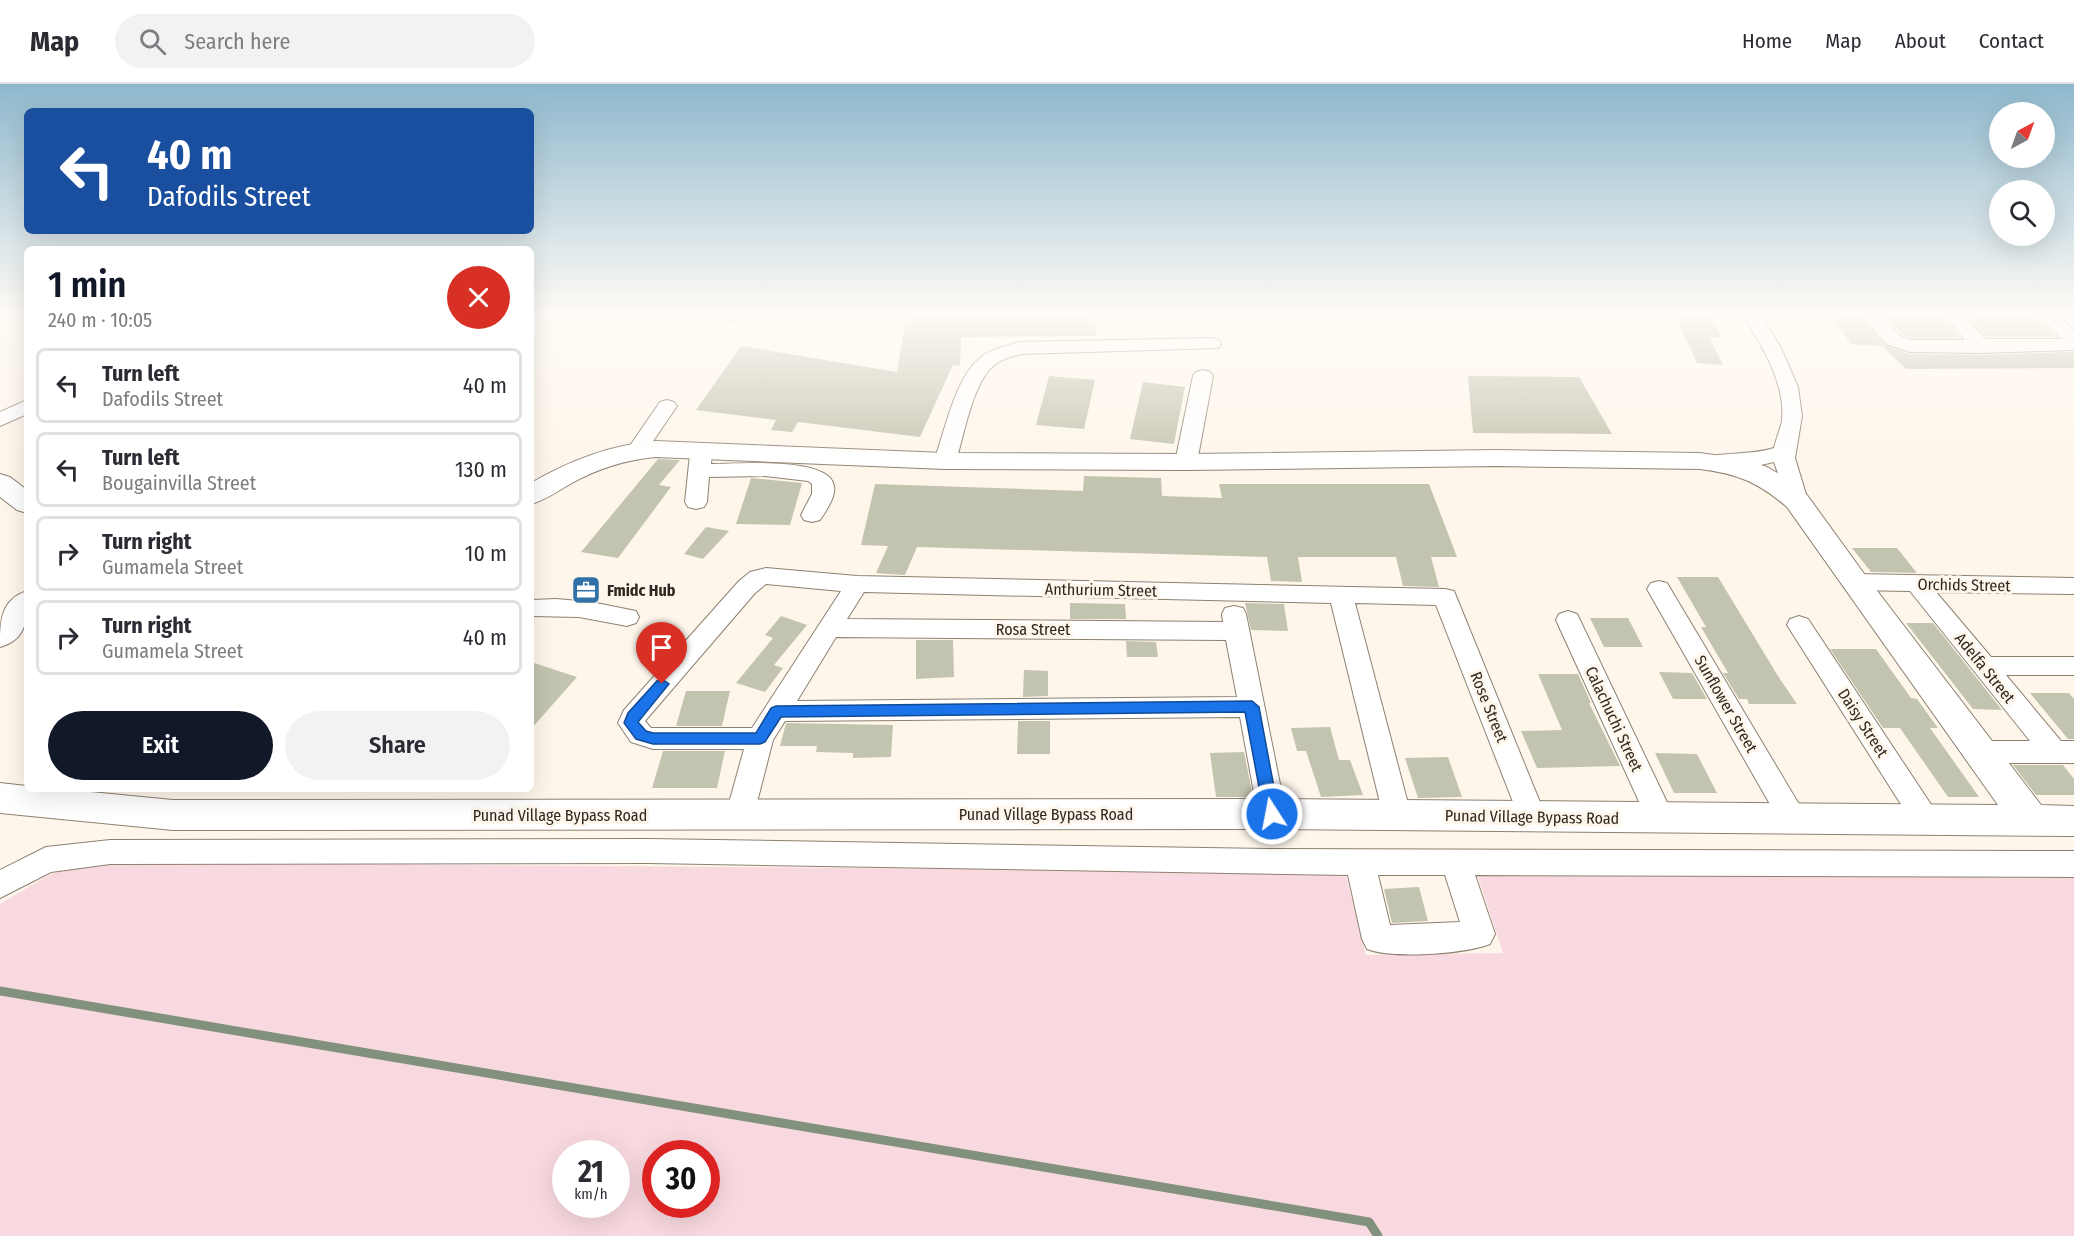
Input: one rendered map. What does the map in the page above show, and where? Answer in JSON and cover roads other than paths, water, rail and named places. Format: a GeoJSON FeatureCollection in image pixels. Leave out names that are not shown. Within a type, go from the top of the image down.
{"type":"FeatureCollection","features":[{"type":"Feature","properties":{"kind":"main road"},"geometry":{"type":"LineString","coordinates":[[534,493],[601,458],[638,450],[700,461],[1186,462],[1497,458],[1714,462],[1740,467],[1765,477],[1797,501],[1854,582],[2031,821]]}},
{"type":"Feature","properties":{"kind":"main road"},"geometry":{"type":"LineString","coordinates":[[0,483],[24,502]]}},
{"type":"Feature","properties":{"kind":"main road"},"geometry":{"type":"LineString","coordinates":[[0,636],[24,606]]}},
{"type":"Feature","properties":{"kind":"main road","name":"Punad Village Bypass Road"},"geometry":{"type":"LineString","coordinates":[[0,798],[71,796],[173,815],[1272,814],[2074,821]]}},
{"type":"Feature","properties":{"kind":"street"},"geometry":{"type":"LineString","coordinates":[[945,461],[972,385],[983,365]]}},
{"type":"Feature","properties":{"kind":"street"},"geometry":{"type":"LineString","coordinates":[[1778,365],[1788,388],[1792,426],[1784,452],[1797,501]]}},
{"type":"Feature","properties":{"kind":"street"},"geometry":{"type":"LineString","coordinates":[[1186,462],[1203,376]]}},
{"type":"Feature","properties":{"kind":"street"},"geometry":{"type":"LineString","coordinates":[[638,450],[667,406]]}},
{"type":"Feature","properties":{"kind":"street"},"geometry":{"type":"LineString","coordinates":[[0,420],[24,408]]}},
{"type":"Feature","properties":{"kind":"street"},"geometry":{"type":"LineString","coordinates":[[1714,462],[1760,459],[1784,452]]}},
{"type":"Feature","properties":{"kind":"street"},"geometry":{"type":"LineString","coordinates":[[696,502],[700,461],[777,471],[806,472],[819,477],[824,483],[824,491],[812,515]]}},
{"type":"Feature","properties":{"kind":"street","name":"Anthurium Street"},"geometry":{"type":"LineString","coordinates":[[760,738],[653,739],[641,735],[631,723],[633,717],[747,587],[758,578],[774,577],[857,584],[1445,597]]}},
{"type":"Feature","properties":{"kind":"street","name":"Orchids Street"},"geometry":{"type":"LineString","coordinates":[[1854,582],[2074,586]]}},
{"type":"Feature","properties":{"kind":"street"},"geometry":{"type":"LineString","coordinates":[[740,814],[760,738],[857,584]]}},
{"type":"Feature","properties":{"kind":"street","name":"Adelfa Street"},"geometry":{"type":"LineString","coordinates":[[1917,584],[1984,666],[2064,752]]}},
{"type":"Feature","properties":{"kind":"street","name":"Sunflower Street"},"geometry":{"type":"LineString","coordinates":[[1659,589],[1793,819]]}},
{"type":"Feature","properties":{"kind":"street"},"geometry":{"type":"LineString","coordinates":[[1230,593],[1272,814]]}},
{"type":"Feature","properties":{"kind":"street"},"geometry":{"type":"LineString","coordinates":[[1341,595],[1397,815]]}},
{"type":"Feature","properties":{"kind":"street","name":"Rose Street"},"geometry":{"type":"LineString","coordinates":[[1445,597],[1532,817]]}},
{"type":"Feature","properties":{"kind":"street"},"geometry":{"type":"LineString","coordinates":[[534,608],[558,606],[590,608],[627,617]]}},
{"type":"Feature","properties":{"kind":"street","name":"Calachuchi Street"},"geometry":{"type":"LineString","coordinates":[[1568,620],[1661,819]]}},
{"type":"Feature","properties":{"kind":"street","name":"Daisy Street"},"geometry":{"type":"LineString","coordinates":[[1799,625],[1926,820]]}},
{"type":"Feature","properties":{"kind":"street","name":"Rosa Street"},"geometry":{"type":"LineString","coordinates":[[829,628],[1238,630]]}},
{"type":"Feature","properties":{"kind":"street"},"geometry":{"type":"LineString","coordinates":[[1984,666],[2074,666]]}},
{"type":"Feature","properties":{"kind":"street"},"geometry":{"type":"LineString","coordinates":[[776,711],[1252,707]]}},
{"type":"Feature","properties":{"kind":"street"},"geometry":{"type":"LineString","coordinates":[[1979,752],[2064,752]]}},
{"type":"Feature","properties":{"kind":"street"},"geometry":{"type":"LineString","coordinates":[[0,885],[45,860],[110,852],[649,851],[1360,863],[2074,864]]}},
{"type":"Feature","properties":{"kind":"street"},"geometry":{"type":"LineString","coordinates":[[1360,863],[1378,939],[1431,939],[1479,934],[1456,863]]}},
{"type":"Feature","properties":{"kind":"waterway"},"geometry":{"type":"LineString","coordinates":[[0,991],[1369,1222],[1378,1236]]}},
{"type":"Feature","properties":{"kind":"place","name":"Fmidc Hub"},"geometry":{"type":"Point","coordinates":[586,590]}}]}
